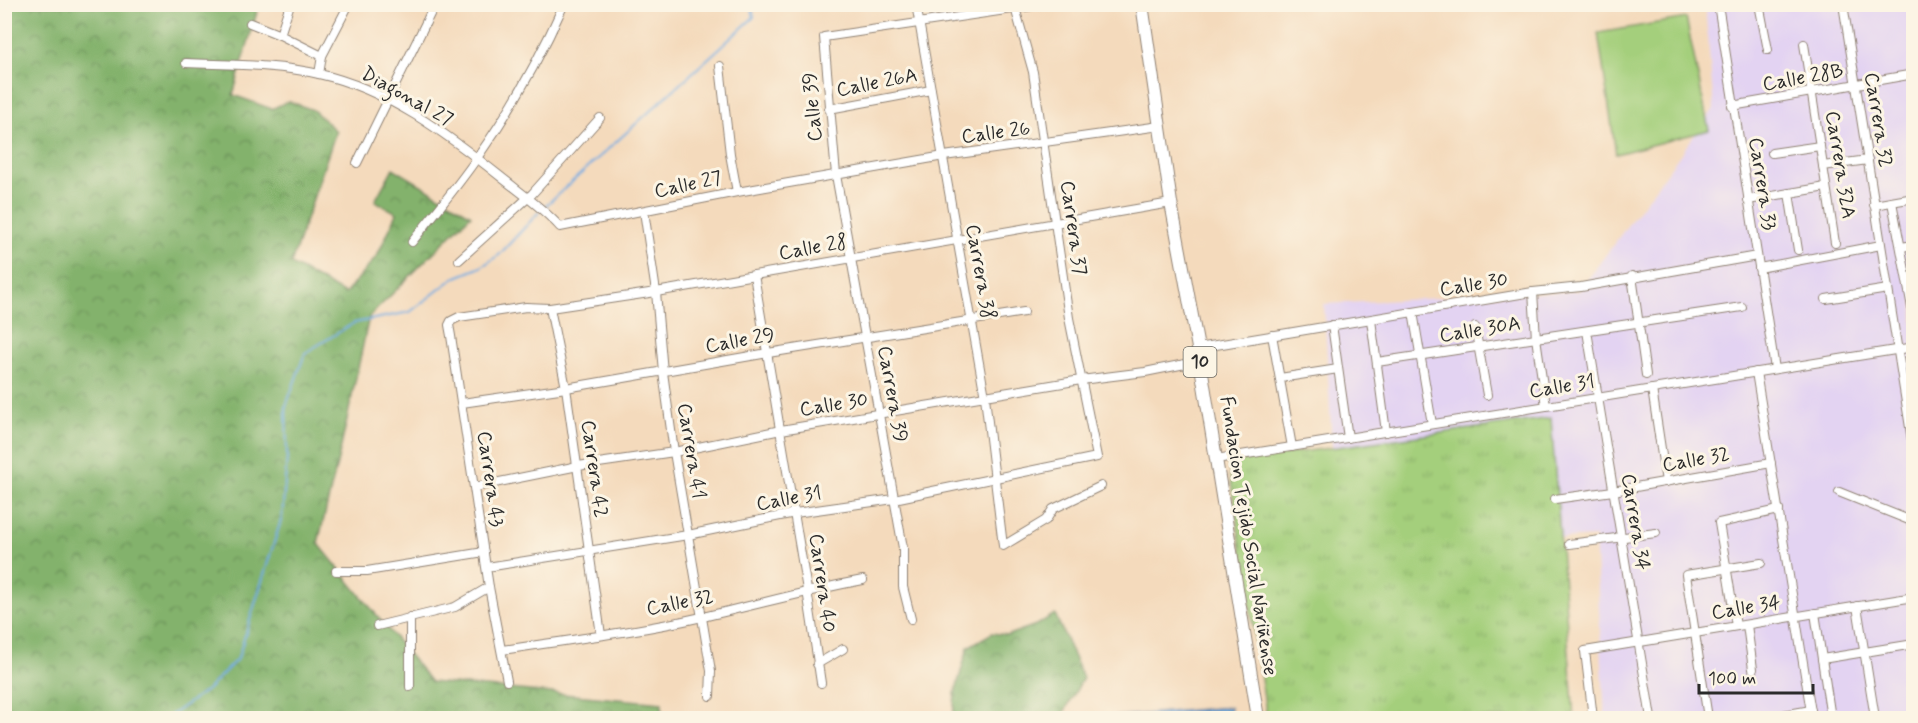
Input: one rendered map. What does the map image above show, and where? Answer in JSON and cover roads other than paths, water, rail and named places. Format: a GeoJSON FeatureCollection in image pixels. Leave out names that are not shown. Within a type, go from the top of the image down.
{"type":"FeatureCollection","features":[{"type":"Feature","properties":{"kind":"main road","name":"Fundacion Tejido Social Nariñense"},"geometry":{"type":"LineString","coordinates":[[1142,4],[1171,203],[1198,348],[1258,718]]}},
{"type":"Feature","properties":{"kind":"street"},"geometry":{"type":"LineString","coordinates":[[280,35],[290,4]]}},
{"type":"Feature","properties":{"kind":"street"},"geometry":{"type":"LineString","coordinates":[[319,74],[322,56],[349,4]]}},
{"type":"Feature","properties":{"kind":"street"},"geometry":{"type":"LineString","coordinates":[[357,163],[435,4]]}},
{"type":"Feature","properties":{"kind":"street"},"geometry":{"type":"LineString","coordinates":[[412,242],[477,158],[513,103],[545,47],[564,4]]}},
{"type":"Feature","properties":{"kind":"street","name":"Carrera 38"},"geometry":{"type":"LineString","coordinates":[[916,4],[984,398],[993,478],[1000,508],[1003,546],[1046,520],[1053,509],[1101,486]]}},
{"type":"Feature","properties":{"kind":"street"},"geometry":{"type":"LineString","coordinates":[[920,23],[1014,7],[1046,4]]}},
{"type":"Feature","properties":{"kind":"street","name":"Carrera 33"},"geometry":{"type":"LineString","coordinates":[[1718,4],[1732,106],[1775,369]]}},
{"type":"Feature","properties":{"kind":"street"},"geometry":{"type":"LineString","coordinates":[[1759,4],[1768,50]]}},
{"type":"Feature","properties":{"kind":"street","name":"Carrera 32"},"geometry":{"type":"LineString","coordinates":[[1843,4],[1914,453]]}},
{"type":"Feature","properties":{"kind":"street","name":"Carrera 37"},"geometry":{"type":"LineString","coordinates":[[1014,7],[1033,72],[1069,318],[1097,457]]}},
{"type":"Feature","properties":{"kind":"street"},"geometry":{"type":"LineString","coordinates":[[250,23],[322,56]]}},
{"type":"Feature","properties":{"kind":"street","name":"Calle 39"},"geometry":{"type":"LineString","coordinates":[[836,175],[824,37],[920,23]]}},
{"type":"Feature","properties":{"kind":"street","name":"Carrera 32A"},"geometry":{"type":"LineString","coordinates":[[1804,44],[1836,243]]}},
{"type":"Feature","properties":{"kind":"street","name":"Diagonal 27"},"geometry":{"type":"LineString","coordinates":[[186,63],[268,66],[319,74],[354,84],[389,100],[425,122],[477,158],[551,218]]}},
{"type":"Feature","properties":{"kind":"street"},"geometry":{"type":"LineString","coordinates":[[720,66],[730,154],[737,192]]}},
{"type":"Feature","properties":{"kind":"street","name":"Calle 28B"},"geometry":{"type":"LineString","coordinates":[[1732,106],[1914,74]]}},
{"type":"Feature","properties":{"kind":"street","name":"Calle 26A"},"geometry":{"type":"LineString","coordinates":[[829,109],[931,90]]}},
{"type":"Feature","properties":{"kind":"street"},"geometry":{"type":"LineString","coordinates":[[459,260],[527,198],[600,118]]}},
{"type":"Feature","properties":{"kind":"street","name":"Calle 26"},"geometry":{"type":"LineString","coordinates":[[836,175],[944,156],[1160,126]]}},
{"type":"Feature","properties":{"kind":"street"},"geometry":{"type":"LineString","coordinates":[[1772,153],[1820,146]]}},
{"type":"Feature","properties":{"kind":"street"},"geometry":{"type":"LineString","coordinates":[[1823,166],[1868,160]]}},
{"type":"Feature","properties":{"kind":"street","name":"Calle 27"},"geometry":{"type":"LineString","coordinates":[[551,218],[560,227],[836,175]]}},
{"type":"Feature","properties":{"kind":"street","name":"Carrera 39"},"geometry":{"type":"LineString","coordinates":[[836,175],[903,548],[903,587],[911,619]]}},
{"type":"Feature","properties":{"kind":"street"},"geometry":{"type":"LineString","coordinates":[[1748,200],[1826,187]]}},
{"type":"Feature","properties":{"kind":"street"},"geometry":{"type":"LineString","coordinates":[[1789,193],[1798,250]]}},
{"type":"Feature","properties":{"kind":"street"},"geometry":{"type":"LineString","coordinates":[[1874,205],[1914,198]]}},
{"type":"Feature","properties":{"kind":"street"},"geometry":{"type":"LineString","coordinates":[[1892,202],[1911,292],[1914,318]]}},
{"type":"Feature","properties":{"kind":"street","name":"Calle 28"},"geometry":{"type":"LineString","coordinates":[[459,317],[526,307],[550,308],[656,292],[1171,203]]}},
{"type":"Feature","properties":{"kind":"street","name":"Carrera 41"},"geometry":{"type":"LineString","coordinates":[[644,211],[656,292],[663,372],[674,452],[711,671],[710,696]]}},
{"type":"Feature","properties":{"kind":"street"},"geometry":{"type":"LineString","coordinates":[[1759,268],[1881,245]]}},
{"type":"Feature","properties":{"kind":"street"},"geometry":{"type":"LineString","coordinates":[[1901,247],[1914,245]]}},
{"type":"Feature","properties":{"kind":"street","name":"Calle 30"},"geometry":{"type":"LineString","coordinates":[[1198,348],[1533,292],[1581,287],[1632,276],[1757,256]]}},
{"type":"Feature","properties":{"kind":"street","name":"Carrera 40"},"geometry":{"type":"LineString","coordinates":[[754,275],[795,513],[821,683]]}},
{"type":"Feature","properties":{"kind":"street"},"geometry":{"type":"LineString","coordinates":[[1632,276],[1646,375]]}},
{"type":"Feature","properties":{"kind":"street"},"geometry":{"type":"LineString","coordinates":[[1826,299],[1888,289]]}},
{"type":"Feature","properties":{"kind":"street"},"geometry":{"type":"LineString","coordinates":[[1533,292],[1536,338],[1546,406]]}},
{"type":"Feature","properties":{"kind":"street"},"geometry":{"type":"LineString","coordinates":[[1587,331],[1743,307]]}},
{"type":"Feature","properties":{"kind":"street","name":"Carrera 42"},"geometry":{"type":"LineString","coordinates":[[550,308],[567,388],[601,635]]}},
{"type":"Feature","properties":{"kind":"street","name":"Calle 29"},"geometry":{"type":"LineString","coordinates":[[462,403],[567,388],[768,352],[1024,312]]}},
{"type":"Feature","properties":{"kind":"street"},"geometry":{"type":"LineString","coordinates":[[1413,312],[1432,424]]}},
{"type":"Feature","properties":{"kind":"street","name":"Carrera 43"},"geometry":{"type":"LineString","coordinates":[[459,317],[451,321],[449,325],[489,587],[507,681]]}},
{"type":"Feature","properties":{"kind":"street"},"geometry":{"type":"LineString","coordinates":[[1371,320],[1386,432]]}},
{"type":"Feature","properties":{"kind":"street"},"geometry":{"type":"LineString","coordinates":[[1332,325],[1348,438]]}},
{"type":"Feature","properties":{"kind":"street"},"geometry":{"type":"LineString","coordinates":[[1475,327],[1487,395]]}},
{"type":"Feature","properties":{"kind":"street","name":"Calle 30A"},"geometry":{"type":"LineString","coordinates":[[1377,362],[1587,331]]}},
{"type":"Feature","properties":{"kind":"street","name":"Carrera 34"},"geometry":{"type":"LineString","coordinates":[[1587,331],[1651,718]]}},
{"type":"Feature","properties":{"kind":"street"},"geometry":{"type":"LineString","coordinates":[[1272,335],[1292,447]]}},
{"type":"Feature","properties":{"kind":"street","name":"Calle 31"},"geometry":{"type":"LineString","coordinates":[[1216,459],[1914,347]]}},
{"type":"Feature","properties":{"kind":"street","name":"Calle 30"},"geometry":{"type":"LineString","coordinates":[[475,487],[578,466],[674,452],[781,430],[984,398],[1081,380],[1145,372],[1200,361]]}},
{"type":"Feature","properties":{"kind":"street"},"geometry":{"type":"LineString","coordinates":[[1280,378],[1338,369]]}},
{"type":"Feature","properties":{"kind":"street"},"geometry":{"type":"LineString","coordinates":[[1756,372],[1812,714],[1765,718]]}},
{"type":"Feature","properties":{"kind":"street"},"geometry":{"type":"LineString","coordinates":[[1652,389],[1666,482]]}},
{"type":"Feature","properties":{"kind":"street","name":"Calle 31"},"geometry":{"type":"LineString","coordinates":[[486,567],[688,535],[795,513],[894,498],[1097,457]]}},
{"type":"Feature","properties":{"kind":"street","name":"Calle 32"},"geometry":{"type":"LineString","coordinates":[[1555,499],[1771,463]]}},
{"type":"Feature","properties":{"kind":"street"},"geometry":{"type":"LineString","coordinates":[[1839,492],[1914,522]]}},
{"type":"Feature","properties":{"kind":"street"},"geometry":{"type":"LineString","coordinates":[[1736,626],[1719,524],[1779,510]]}},
{"type":"Feature","properties":{"kind":"street"},"geometry":{"type":"LineString","coordinates":[[1569,544],[1656,533]]}},
{"type":"Feature","properties":{"kind":"street"},"geometry":{"type":"LineString","coordinates":[[336,571],[366,571],[484,552]]}},
{"type":"Feature","properties":{"kind":"street"},"geometry":{"type":"LineString","coordinates":[[1708,718],[1686,575],[1761,563]]}},
{"type":"Feature","properties":{"kind":"street","name":"Calle 32"},"geometry":{"type":"LineString","coordinates":[[502,650],[701,617],[807,590],[863,579]]}},
{"type":"Feature","properties":{"kind":"street"},"geometry":{"type":"LineString","coordinates":[[377,626],[455,607],[489,587]]}},
{"type":"Feature","properties":{"kind":"street","name":"Calle 34"},"geometry":{"type":"LineString","coordinates":[[1593,718],[1585,651],[1914,597]]}},
{"type":"Feature","properties":{"kind":"street"},"geometry":{"type":"LineString","coordinates":[[1857,606],[1875,718]]}},
{"type":"Feature","properties":{"kind":"street"},"geometry":{"type":"LineString","coordinates":[[1815,614],[1831,718]]}},
{"type":"Feature","properties":{"kind":"street"},"geometry":{"type":"LineString","coordinates":[[410,617],[410,687]]}},
{"type":"Feature","properties":{"kind":"street"},"geometry":{"type":"LineString","coordinates":[[1747,625],[1754,669]]}},
{"type":"Feature","properties":{"kind":"street"},"geometry":{"type":"LineString","coordinates":[[1822,659],[1914,644]]}},
{"type":"Feature","properties":{"kind":"street"},"geometry":{"type":"LineString","coordinates":[[817,664],[843,649]]}},
{"type":"Feature","properties":{"kind":"water"},"geometry":{"type":"Polygon","coordinates":[[[1230,707],[1231,718],[1094,718],[1230,707]]]}},
{"type":"Feature","properties":{"kind":"waterway"},"geometry":{"type":"LineString","coordinates":[[543,208],[754,17],[751,4]]}},
{"type":"Feature","properties":{"kind":"waterway"},"geometry":{"type":"LineString","coordinates":[[167,718],[207,690],[238,658],[282,517],[287,457],[286,406],[305,353],[354,323],[410,312],[454,278],[481,267],[499,255],[539,212]]}}]}
